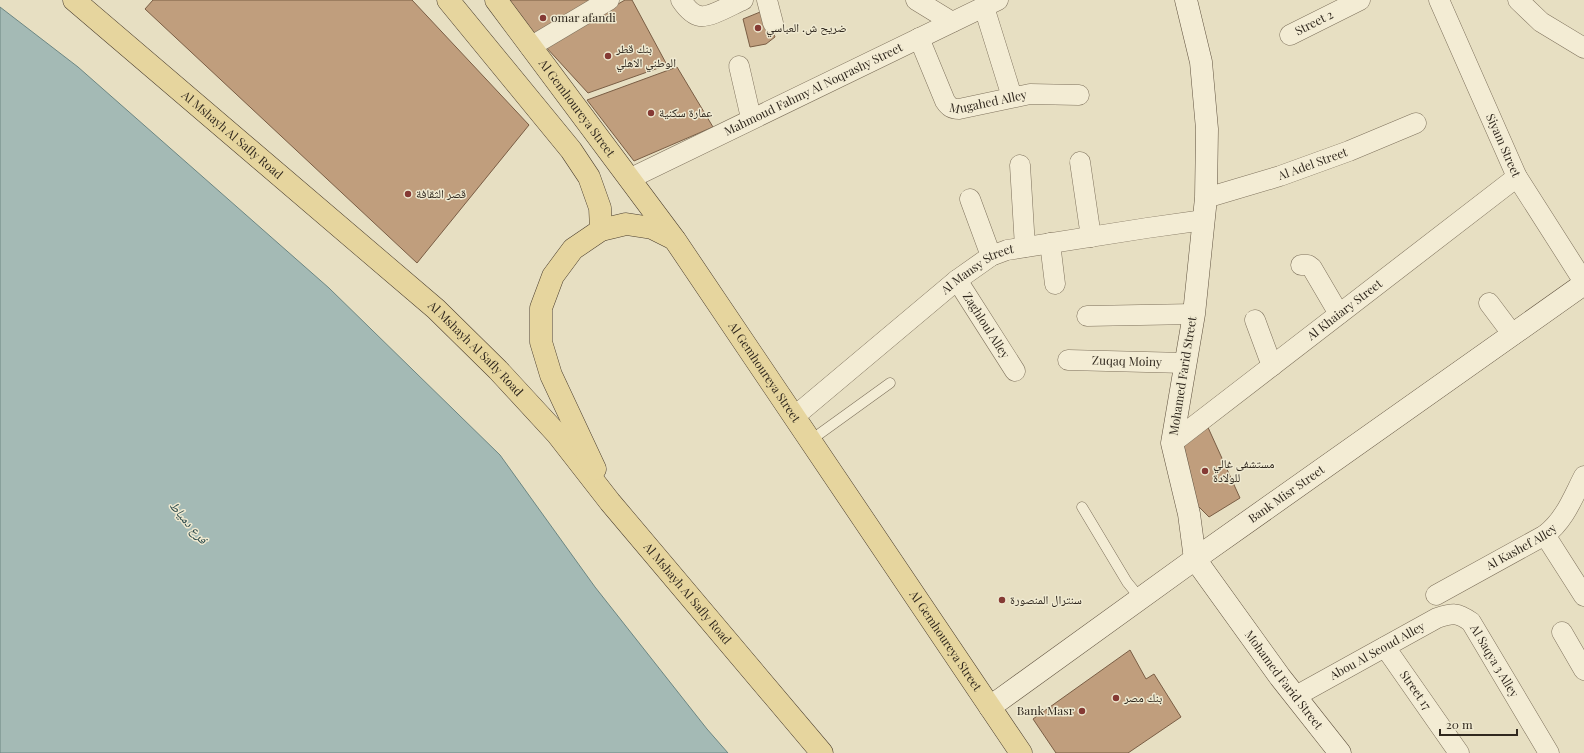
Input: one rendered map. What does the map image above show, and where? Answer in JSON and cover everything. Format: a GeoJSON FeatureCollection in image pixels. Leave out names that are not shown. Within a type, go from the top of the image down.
{"type":"FeatureCollection","features":[{"type":"Feature","properties":{"kind":"main road","name":"Al Mshayh Al Safly Road"},"geometry":{"type":"LineString","coordinates":[[74,0],[436,309],[498,370],[557,434],[610,502],[822,753]]}},
{"type":"Feature","properties":{"kind":"main road"},"geometry":{"type":"LineString","coordinates":[[448,0],[571,150],[589,177],[600,208],[601,230]]}},
{"type":"Feature","properties":{"kind":"main road","name":"Al Gemhoureya Street"},"geometry":{"type":"LineString","coordinates":[[496,0],[675,240],[1021,753]]}},
{"type":"Feature","properties":{"kind":"main road"},"geometry":{"type":"LineString","coordinates":[[610,502],[551,375],[541,342],[542,308],[553,276],[573,249],[601,230],[626,224],[652,228],[675,240]]}},
{"type":"Feature","properties":{"kind":"street"},"geometry":{"type":"LineString","coordinates":[[530,47],[609,0]]}},
{"type":"Feature","properties":{"kind":"street"},"geometry":{"type":"LineString","coordinates":[[682,2],[692,12],[700,16],[716,12],[743,0]]}},
{"type":"Feature","properties":{"kind":"street"},"geometry":{"type":"LineString","coordinates":[[767,0],[773,23]]}},
{"type":"Feature","properties":{"kind":"street"},"geometry":{"type":"LineString","coordinates":[[916,0],[952,22]]}},
{"type":"Feature","properties":{"kind":"street","name":"Mohamed Farid Street"},"geometry":{"type":"LineString","coordinates":[[1186,0],[1201,62],[1208,129],[1206,198],[1194,314],[1172,443],[1188,514],[1195,559],[1280,677],[1340,753]]}},
{"type":"Feature","properties":{"kind":"street","name":"Street 2"},"geometry":{"type":"LineString","coordinates":[[1290,35],[1360,0]]}},
{"type":"Feature","properties":{"kind":"street","name":"Siyam Street"},"geometry":{"type":"LineString","coordinates":[[1439,0],[1517,176],[1584,283]]}},
{"type":"Feature","properties":{"kind":"street"},"geometry":{"type":"LineString","coordinates":[[1518,0],[1541,22],[1584,48]]}},
{"type":"Feature","properties":{"kind":"street"},"geometry":{"type":"LineString","coordinates":[[991,4],[1012,96]]}},
{"type":"Feature","properties":{"kind":"street","name":"Mahmoud Fahmy Al Noqrashy Street"},"geometry":{"type":"LineString","coordinates":[[629,179],[751,118],[991,4]]}},
{"type":"Feature","properties":{"kind":"street","name":"Mugahed Alley"},"geometry":{"type":"LineString","coordinates":[[919,38],[948,106],[953,109],[959,109],[1012,96],[1049,93],[1078,95]]}},
{"type":"Feature","properties":{"kind":"street"},"geometry":{"type":"LineString","coordinates":[[739,66],[751,118]]}},
{"type":"Feature","properties":{"kind":"street","name":"Al Adel Street"},"geometry":{"type":"LineString","coordinates":[[1206,198],[1280,176],[1349,151],[1416,123]]}},
{"type":"Feature","properties":{"kind":"street"},"geometry":{"type":"LineString","coordinates":[[1080,162],[1091,237]]}},
{"type":"Feature","properties":{"kind":"street"},"geometry":{"type":"LineString","coordinates":[[1020,165],[1025,246]]}},
{"type":"Feature","properties":{"kind":"street","name":"Al Khaiary Street"},"geometry":{"type":"LineString","coordinates":[[1172,443],[1517,176]]}},
{"type":"Feature","properties":{"kind":"street"},"geometry":{"type":"LineString","coordinates":[[970,199],[991,256]]}},
{"type":"Feature","properties":{"kind":"street","name":"Al Mansy Street"},"geometry":{"type":"LineString","coordinates":[[795,416],[957,280],[991,256],[1007,250],[1025,246],[1204,220]]}},
{"type":"Feature","properties":{"kind":"street"},"geometry":{"type":"LineString","coordinates":[[1050,243],[1055,284]]}},
{"type":"Feature","properties":{"kind":"street"},"geometry":{"type":"LineString","coordinates":[[1301,265],[1308,265],[1312,268],[1339,314]]}},
{"type":"Feature","properties":{"kind":"street","name":"Zaghloul Alley"},"geometry":{"type":"LineString","coordinates":[[957,280],[1016,371]]}},
{"type":"Feature","properties":{"kind":"street","name":"Bank Misr Street"},"geometry":{"type":"LineString","coordinates":[[990,707],[1140,598],[1513,335],[1584,283]]}},
{"type":"Feature","properties":{"kind":"street"},"geometry":{"type":"LineString","coordinates":[[1489,303],[1513,335]]}},
{"type":"Feature","properties":{"kind":"street"},"geometry":{"type":"LineString","coordinates":[[1087,316],[1194,314]]}},
{"type":"Feature","properties":{"kind":"street"},"geometry":{"type":"LineString","coordinates":[[1255,320],[1272,366]]}},
{"type":"Feature","properties":{"kind":"street","name":"Zuqaq Moiny"},"geometry":{"type":"LineString","coordinates":[[1068,360],[1185,363]]}},
{"type":"Feature","properties":{"kind":"street","name":"Al Kashef Alley"},"geometry":{"type":"LineString","coordinates":[[1436,595],[1555,528],[1565,514],[1584,476]]}},
{"type":"Feature","properties":{"kind":"street"},"geometry":{"type":"LineString","coordinates":[[1545,535],[1584,596]]}},
{"type":"Feature","properties":{"kind":"street","name":"Abou Al Seoud Alley"},"geometry":{"type":"LineString","coordinates":[[1296,696],[1437,618],[1448,614],[1460,614]]}},
{"type":"Feature","properties":{"kind":"street","name":"Al Saqya 3 Alley"},"geometry":{"type":"LineString","coordinates":[[1460,614],[1471,622],[1549,753]]}},
{"type":"Feature","properties":{"kind":"street"},"geometry":{"type":"LineString","coordinates":[[1562,632],[1584,670]]}},
{"type":"Feature","properties":{"kind":"street","name":"Street 17"},"geometry":{"type":"LineString","coordinates":[[1385,646],[1459,753]]}},
{"type":"Feature","properties":{"kind":"lane"},"geometry":{"type":"LineString","coordinates":[[811,440],[890,383]]}},
{"type":"Feature","properties":{"kind":"lane"},"geometry":{"type":"LineString","coordinates":[[1082,507],[1127,582],[1140,598]]}},
{"type":"Feature","properties":{"kind":"water","name":"فرع دمياط"},"geometry":{"type":"Polygon","coordinates":[[[0,7],[78,67],[329,288],[500,455],[595,587],[707,729],[728,753],[0,753],[0,7]]]}},
{"type":"Feature","properties":{"kind":"building","name":"قصر الثقافة"},"geometry":{"type":"Polygon","coordinates":[[[153,0],[412,0],[529,125],[417,263],[145,9],[153,0]]]}},
{"type":"Feature","properties":{"kind":"building","name":"omar afandi"},"geometry":{"type":"Polygon","coordinates":[[[507,0],[598,0],[533,37],[507,0]]]}},
{"type":"Feature","properties":{"kind":"building","name":"بنك قطر الوطني الاهلي"},"geometry":{"type":"Polygon","coordinates":[[[625,0],[632,0],[667,65],[588,93],[545,46],[625,0]]]}},
{"type":"Feature","properties":{"kind":"building","name":"ضريح ش. العباسي"},"geometry":{"type":"Polygon","coordinates":[[[765,10],[775,37],[766,44],[750,47],[743,19],[765,10]]]}},
{"type":"Feature","properties":{"kind":"building","name":"عمارة سكنية"},"geometry":{"type":"Polygon","coordinates":[[[677,67],[713,127],[634,161],[587,100],[677,67]]]}},
{"type":"Feature","properties":{"kind":"building","name":"مستشفى غالي للولادة"},"geometry":{"type":"Polygon","coordinates":[[[1206,423],[1240,498],[1209,517],[1189,497],[1175,445],[1206,423]]]}},
{"type":"Feature","properties":{"kind":"building","name":"بنك مصر"},"geometry":{"type":"Polygon","coordinates":[[[1130,650],[1146,679],[1154,674],[1181,717],[1128,753],[1056,753],[1033,719],[1130,650]]]}},
{"type":"Feature","properties":{"kind":"place","name":"omar afandi"},"geometry":{"type":"Point","coordinates":[543,18]}},
{"type":"Feature","properties":{"kind":"place","name":"ضريح ش. العباسي"},"geometry":{"type":"Point","coordinates":[758,28]}},
{"type":"Feature","properties":{"kind":"place","name":"بنك قطر الوطني الاهلي"},"geometry":{"type":"Point","coordinates":[608,56]}},
{"type":"Feature","properties":{"kind":"place","name":"عمارة سكنية"},"geometry":{"type":"Point","coordinates":[651,113]}},
{"type":"Feature","properties":{"kind":"place","name":"قصر الثقافة"},"geometry":{"type":"Point","coordinates":[408,194]}},
{"type":"Feature","properties":{"kind":"place","name":"مستشفى غالي للولادة"},"geometry":{"type":"Point","coordinates":[1205,471]}},
{"type":"Feature","properties":{"kind":"place","name":"سنترال المنصورة"},"geometry":{"type":"Point","coordinates":[1002,600]}},
{"type":"Feature","properties":{"kind":"place","name":"بنك مصر"},"geometry":{"type":"Point","coordinates":[1116,698]}},
{"type":"Feature","properties":{"kind":"place","name":"Bank Masr"},"geometry":{"type":"Point","coordinates":[1082,711]}}]}
